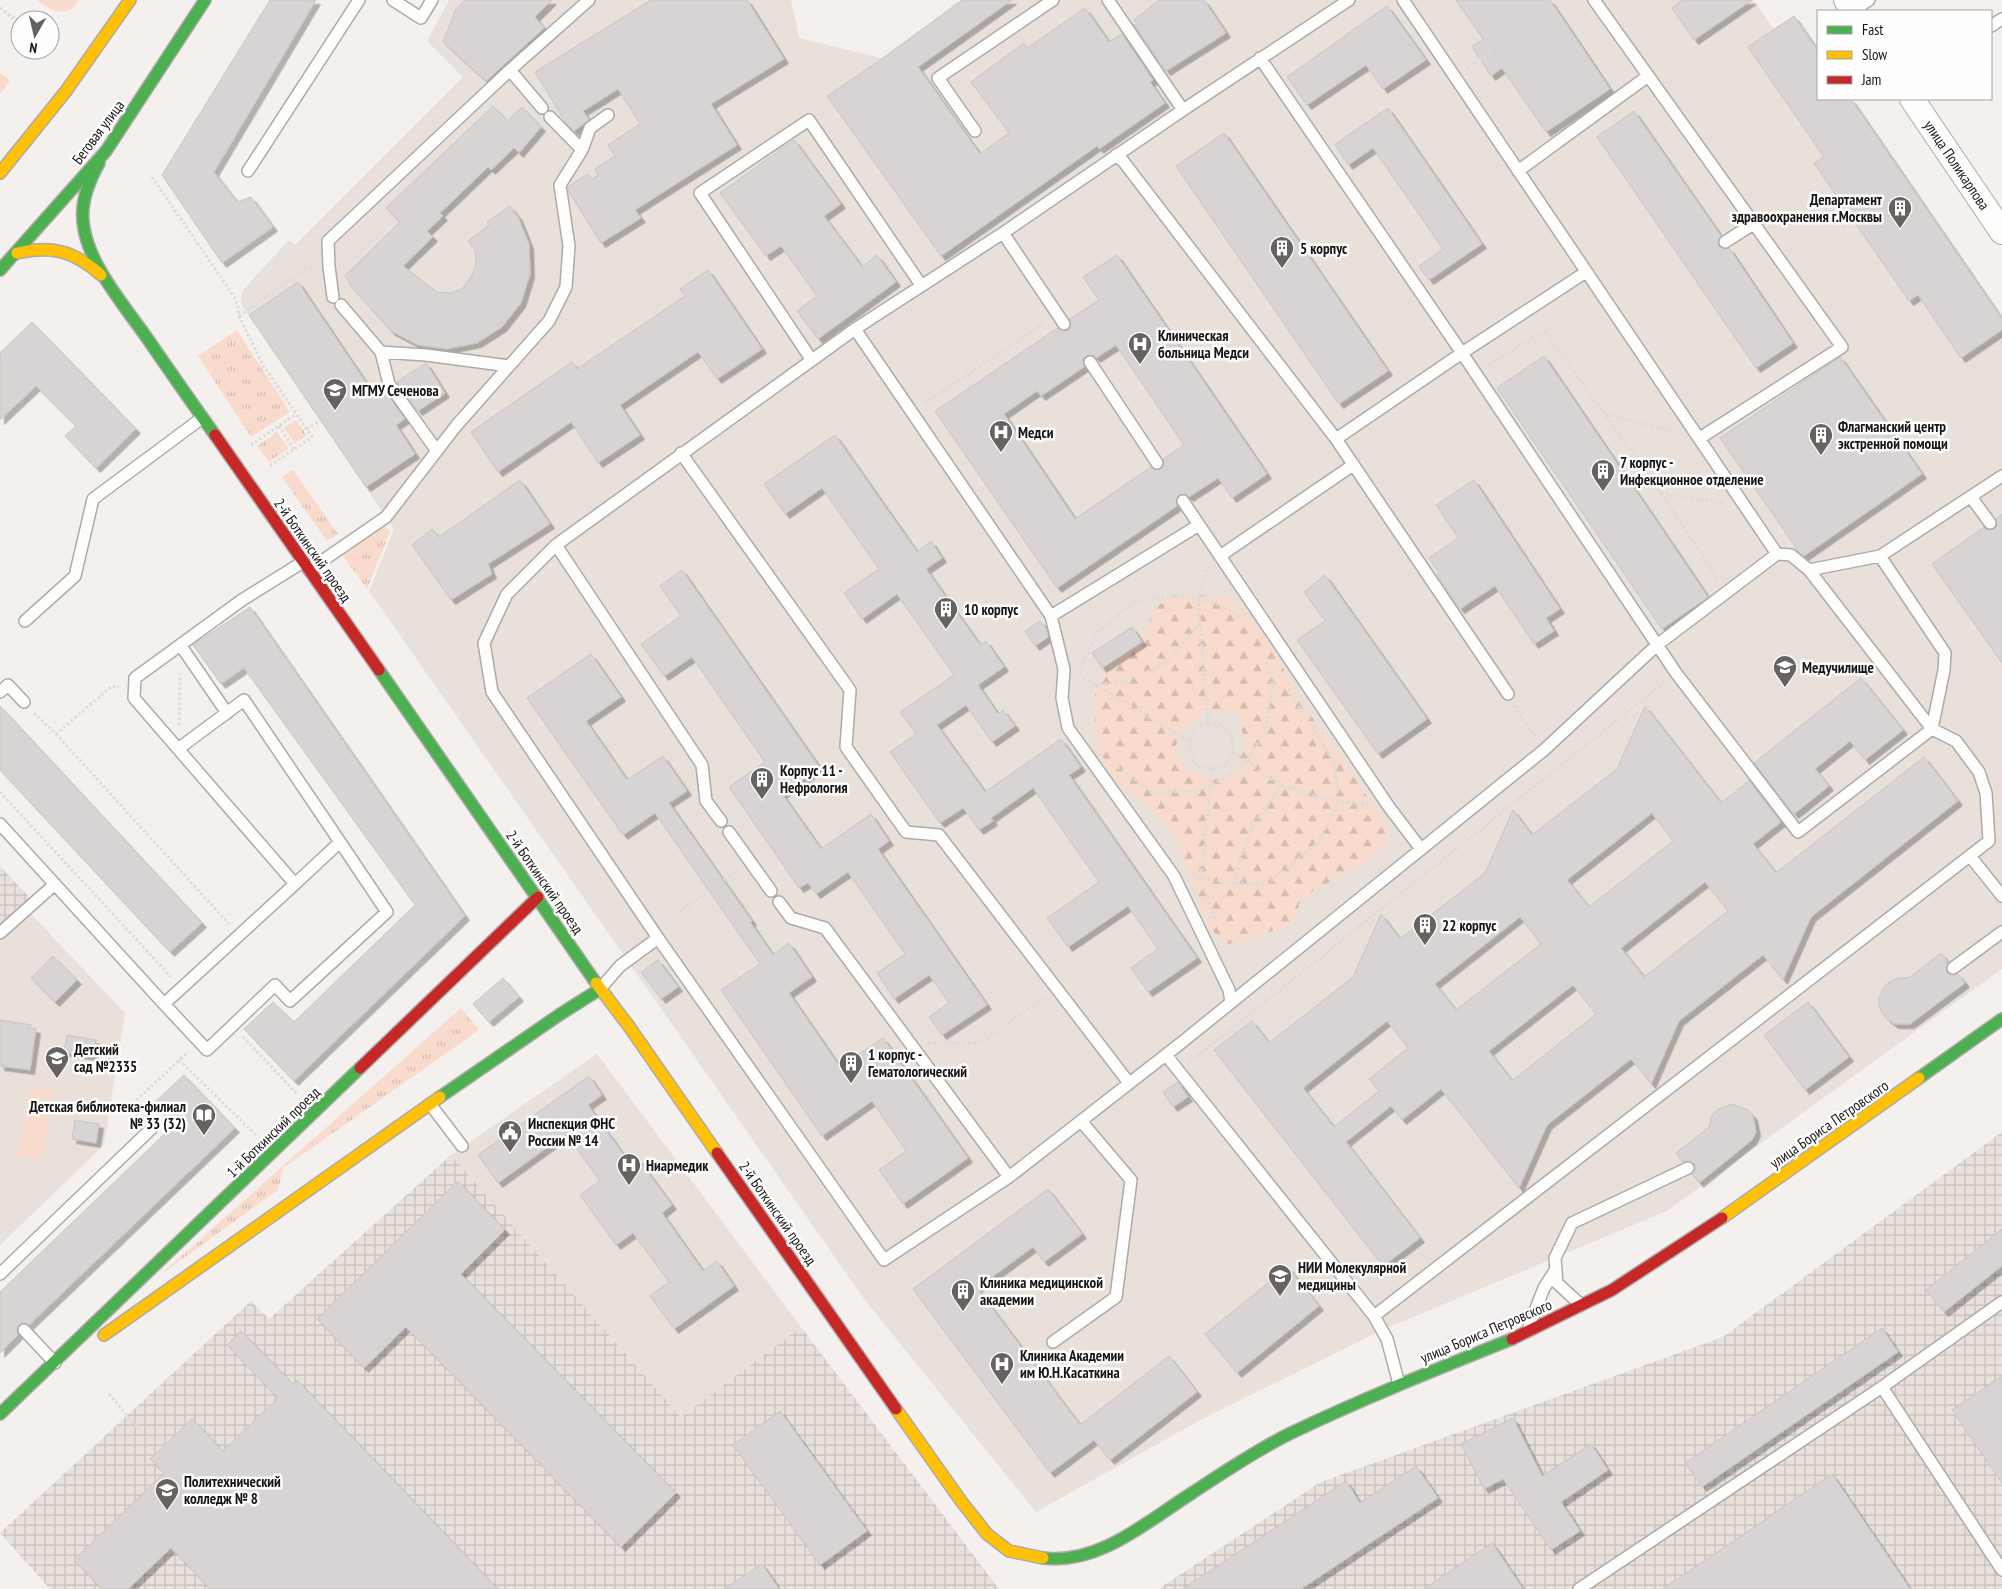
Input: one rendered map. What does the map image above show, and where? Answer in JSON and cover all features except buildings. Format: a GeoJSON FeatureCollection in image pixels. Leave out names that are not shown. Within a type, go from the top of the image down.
{"type":"FeatureCollection","features":[{"type":"Feature","properties":{"kind":"street"},"geometry":{"type":"LineString","coordinates":[[0,173],[66,91],[130,0]]}},
{"type":"Feature","properties":{"kind":"street","name":"Беговая улица"},"geometry":{"type":"LineString","coordinates":[[0,270],[106,150],[205,0]]}},
{"type":"Feature","properties":{"kind":"street","name":"улица Поликарпова"},"geometry":{"type":"LineString","coordinates":[[1913,100],[2001,227]]}},
{"type":"Feature","properties":{"kind":"street"},"geometry":{"type":"LineString","coordinates":[[0,149],[13,159]]}},
{"type":"Feature","properties":{"kind":"street","name":"2-й Боткинский проезд"},"geometry":{"type":"LineString","coordinates":[[106,150],[90,178],[84,195],[82,213],[83,232],[90,253],[106,280],[538,897],[600,990],[628,1025],[960,1500]]}},
{"type":"Feature","properties":{"kind":"street","name":"2-й Боткинский проезд"},"geometry":{"type":"LineString","coordinates":[[17,253],[36,248],[56,249],[75,255],[92,266],[106,280]]}},
{"type":"Feature","properties":{"kind":"street","name":"1-й Боткинский проезд"},"geometry":{"type":"LineString","coordinates":[[0,1414],[538,897]]}},
{"type":"Feature","properties":{"kind":"street","name":"1-й Боткинский проезд"},"geometry":{"type":"LineString","coordinates":[[29,1388],[430,1104],[559,1015],[600,990]]}},
{"type":"Feature","properties":{"kind":"street","name":"улица Бориса Петровского"},"geometry":{"type":"LineString","coordinates":[[960,1500],[987,1534],[1009,1551],[1037,1557],[1074,1557],[1098,1550],[1123,1538],[1240,1461],[1288,1435],[1399,1384],[1526,1332],[1612,1290],[1715,1223],[2002,1019]]}},
{"type":"Feature","properties":{"kind":"lane"},"geometry":{"type":"LineString","coordinates":[[248,171],[359,0]]}},
{"type":"Feature","properties":{"kind":"lane"},"geometry":{"type":"LineString","coordinates":[[393,0],[421,18],[432,0]]}},
{"type":"Feature","properties":{"kind":"lane"},"geometry":{"type":"LineString","coordinates":[[437,452],[389,384],[381,352],[337,301],[329,267],[328,241],[510,70],[589,0]]}},
{"type":"Feature","properties":{"kind":"lane"},"geometry":{"type":"LineString","coordinates":[[975,131],[938,78],[1053,0]]}},
{"type":"Feature","properties":{"kind":"lane"},"geometry":{"type":"LineString","coordinates":[[1108,0],[1183,110]]}},
{"type":"Feature","properties":{"kind":"lane"},"geometry":{"type":"LineString","coordinates":[[1349,0],[1260,58],[1003,233],[921,284],[811,359],[556,545],[507,594],[484,643],[492,692],[658,938],[884,1260],[1008,1177],[1166,1055],[1544,750],[1657,645],[1777,554],[1791,555],[1810,570],[1932,729],[1956,741],[1979,772],[1986,793],[1989,841],[1374,1316]]}},
{"type":"Feature","properties":{"kind":"lane"},"geometry":{"type":"LineString","coordinates":[[1404,0],[1777,554]]}},
{"type":"Feature","properties":{"kind":"lane"},"geometry":{"type":"LineString","coordinates":[[1594,0],[1842,346],[1700,438]]}},
{"type":"Feature","properties":{"kind":"lane"},"geometry":{"type":"LineString","coordinates":[[1855,10],[1870,0]]}},
{"type":"Feature","properties":{"kind":"lane"},"geometry":{"type":"LineString","coordinates":[[1260,58],[1465,350],[1676,673],[1798,832],[1932,729],[1944,670],[1945,653],[1880,556]]}},
{"type":"Feature","properties":{"kind":"lane"},"geometry":{"type":"LineString","coordinates":[[510,70],[542,108]]}},
{"type":"Feature","properties":{"kind":"lane"},"geometry":{"type":"LineString","coordinates":[[1518,171],[1648,76]]}},
{"type":"Feature","properties":{"kind":"lane"},"geometry":{"type":"LineString","coordinates":[[295,884],[134,698],[135,678],[242,600],[306,566],[386,517],[456,426],[549,321],[566,287],[569,246],[560,185],[582,150],[590,128],[608,116]]}},
{"type":"Feature","properties":{"kind":"lane"},"geometry":{"type":"LineString","coordinates":[[550,117],[582,150]]}},
{"type":"Feature","properties":{"kind":"lane"},"geometry":{"type":"LineString","coordinates":[[811,359],[700,193],[809,120],[921,284]]}},
{"type":"Feature","properties":{"kind":"lane"},"geometry":{"type":"LineString","coordinates":[[1116,155],[1123,161],[1336,439],[1508,694]]}},
{"type":"Feature","properties":{"kind":"lane"},"geometry":{"type":"LineString","coordinates":[[1725,242],[1753,224]]}},
{"type":"Feature","properties":{"kind":"lane"},"geometry":{"type":"LineString","coordinates":[[1003,233],[1061,319]]}},
{"type":"Feature","properties":{"kind":"lane"},"geometry":{"type":"LineString","coordinates":[[1336,439],[1465,350],[1586,272]]}},
{"type":"Feature","properties":{"kind":"lane"},"geometry":{"type":"LineString","coordinates":[[855,329],[1051,616],[1064,670],[1062,698],[1068,728],[1174,876],[1228,990],[1231,1002]]}},
{"type":"Feature","properties":{"kind":"lane"},"geometry":{"type":"LineString","coordinates":[[381,352],[426,355],[509,366]]}},
{"type":"Feature","properties":{"kind":"lane"},"geometry":{"type":"LineString","coordinates":[[1090,362],[1157,463]]}},
{"type":"Feature","properties":{"kind":"lane"},"geometry":{"type":"LineString","coordinates":[[25,621],[75,576],[94,499],[202,418]]}},
{"type":"Feature","properties":{"kind":"lane"},"geometry":{"type":"LineString","coordinates":[[680,454],[850,690],[846,747],[906,832],[939,835],[1129,1083]]}},
{"type":"Feature","properties":{"kind":"lane"},"geometry":{"type":"LineString","coordinates":[[1217,550],[1353,465]]}},
{"type":"Feature","properties":{"kind":"lane"},"geometry":{"type":"LineString","coordinates":[[1810,570],[1880,556],[2002,476]]}},
{"type":"Feature","properties":{"kind":"lane"},"geometry":{"type":"LineString","coordinates":[[1971,497],[1990,523]]}},
{"type":"Feature","properties":{"kind":"lane"},"geometry":{"type":"LineString","coordinates":[[1183,501],[1389,807],[1421,849]]}},
{"type":"Feature","properties":{"kind":"lane"},"geometry":{"type":"LineString","coordinates":[[1051,616],[1199,524]]}},
{"type":"Feature","properties":{"kind":"lane"},"geometry":{"type":"LineString","coordinates":[[556,545],[702,765],[706,800],[721,821]]}},
{"type":"Feature","properties":{"kind":"lane"},"geometry":{"type":"LineString","coordinates":[[180,646],[227,713]]}},
{"type":"Feature","properties":{"kind":"lane"},"geometry":{"type":"LineString","coordinates":[[0,692],[8,685],[24,702]]}},
{"type":"Feature","properties":{"kind":"lane"},"geometry":{"type":"LineString","coordinates":[[0,824],[207,1050],[275,985],[290,1001],[387,912],[244,700],[178,749]]}},
{"type":"Feature","properties":{"kind":"lane"},"geometry":{"type":"LineString","coordinates":[[729,832],[771,891]]}},
{"type":"Feature","properties":{"kind":"lane"},"geometry":{"type":"LineString","coordinates":[[164,1004],[340,842]]}},
{"type":"Feature","properties":{"kind":"lane"},"geometry":{"type":"LineString","coordinates":[[1970,856],[2002,896]]}},
{"type":"Feature","properties":{"kind":"lane"},"geometry":{"type":"LineString","coordinates":[[0,933],[55,884]]}},
{"type":"Feature","properties":{"kind":"lane"},"geometry":{"type":"LineString","coordinates":[[779,902],[791,918],[825,928],[1008,1177]]}},
{"type":"Feature","properties":{"kind":"lane"},"geometry":{"type":"LineString","coordinates":[[1953,968],[2002,932]]}},
{"type":"Feature","properties":{"kind":"lane"},"geometry":{"type":"LineString","coordinates":[[600,990],[620,966],[658,938]]}},
{"type":"Feature","properties":{"kind":"lane"},"geometry":{"type":"LineString","coordinates":[[1166,1055],[1374,1316],[1387,1339],[1399,1384]]}},
{"type":"Feature","properties":{"kind":"lane"},"geometry":{"type":"LineString","coordinates":[[430,1104],[462,1146]]}},
{"type":"Feature","properties":{"kind":"lane"},"geometry":{"type":"LineString","coordinates":[[1052,1342],[1116,1297],[1131,1180],[1081,1121]]}},
{"type":"Feature","properties":{"kind":"lane"},"geometry":{"type":"LineString","coordinates":[[0,1274],[151,1129]]}},
{"type":"Feature","properties":{"kind":"lane"},"geometry":{"type":"LineString","coordinates":[[1582,1306],[1557,1283],[1555,1258],[1572,1223],[1688,1168]]}},
{"type":"Feature","properties":{"kind":"lane"},"geometry":{"type":"LineString","coordinates":[[1526,1332],[1544,1288],[1556,1268]]}},
{"type":"Feature","properties":{"kind":"lane"},"geometry":{"type":"LineString","coordinates":[[1579,1589],[1882,1387],[2002,1302]]}},
{"type":"Feature","properties":{"kind":"lane"},"geometry":{"type":"LineString","coordinates":[[24,1330],[55,1363]]}},
{"type":"Feature","properties":{"kind":"lane"},"geometry":{"type":"LineString","coordinates":[[1882,1387],[2002,1570]]}},
{"type":"Feature","properties":{"kind":"path"},"geometry":{"type":"LineString","coordinates":[[1455,76],[1491,52]]}},
{"type":"Feature","properties":{"kind":"path"},"geometry":{"type":"LineString","coordinates":[[152,177],[233,295],[239,316],[263,364],[312,437],[268,467]]}},
{"type":"Feature","properties":{"kind":"path"},"geometry":{"type":"LineString","coordinates":[[239,316],[305,269],[329,267]]}},
{"type":"Feature","properties":{"kind":"path"},"geometry":{"type":"LineString","coordinates":[[912,412],[1061,319]]}},
{"type":"Feature","properties":{"kind":"path"},"geometry":{"type":"LineString","coordinates":[[1465,350],[1489,365],[1545,331],[1660,493],[1727,592]]}},
{"type":"Feature","properties":{"kind":"path"},"geometry":{"type":"LineString","coordinates":[[1602,413],[1700,438]]}},
{"type":"Feature","properties":{"kind":"path"},"geometry":{"type":"LineString","coordinates":[[251,445],[296,414]]}},
{"type":"Feature","properties":{"kind":"path"},"geometry":{"type":"LineString","coordinates":[[307,429],[320,420]]}},
{"type":"Feature","properties":{"kind":"path"},"geometry":{"type":"LineString","coordinates":[[279,426],[294,449]]}},
{"type":"Feature","properties":{"kind":"path"},"geometry":{"type":"LineString","coordinates":[[1660,493],[1744,506]]}},
{"type":"Feature","properties":{"kind":"path"},"geometry":{"type":"LineString","coordinates":[[1208,723],[1198,598],[1217,550]]}},
{"type":"Feature","properties":{"kind":"path"},"geometry":{"type":"LineString","coordinates":[[1079,684],[1078,675],[1097,633],[1132,602],[1176,596],[1198,598],[1222,605],[1245,621]]}},
{"type":"Feature","properties":{"kind":"path"},"geometry":{"type":"LineString","coordinates":[[1095,685],[1126,681],[1166,663],[1200,623]]}},
{"type":"Feature","properties":{"kind":"path"},"geometry":{"type":"LineString","coordinates":[[178,749],[180,646]]}},
{"type":"Feature","properties":{"kind":"path"},"geometry":{"type":"LineString","coordinates":[[1118,767],[1152,793],[1197,791],[1209,787],[1238,769],[1247,760],[1265,732],[1273,685],[1264,652],[1274,668]]}},
{"type":"Feature","properties":{"kind":"path"},"geometry":{"type":"LineString","coordinates":[[1064,670],[1078,675],[1190,742]]}},
{"type":"Feature","properties":{"kind":"path"},"geometry":{"type":"LineString","coordinates":[[1189,1062],[1676,673]]}},
{"type":"Feature","properties":{"kind":"path"},"geometry":{"type":"LineString","coordinates":[[1187,869],[1201,878],[1234,884],[1268,883],[1320,842],[1338,802],[1334,764],[1284,684]]}},
{"type":"Feature","properties":{"kind":"path"},"geometry":{"type":"LineString","coordinates":[[56,734],[112,686],[134,688]]}},
{"type":"Feature","properties":{"kind":"path"},"geometry":{"type":"LineString","coordinates":[[1508,694],[1544,750]]}},
{"type":"Feature","properties":{"kind":"path"},"geometry":{"type":"LineString","coordinates":[[24,702],[56,734],[239,935]]}},
{"type":"Feature","properties":{"kind":"path"},"geometry":{"type":"LineString","coordinates":[[1208,723],[1222,725],[1232,736],[1233,754],[1224,766],[1212,769],[1197,766],[1191,755],[1190,742],[1197,728],[1208,723]]}},
{"type":"Feature","properties":{"kind":"path"},"geometry":{"type":"LineString","coordinates":[[1233,754],[1247,760],[1282,784],[1338,802],[1389,807]]}},
{"type":"Feature","properties":{"kind":"path"},"geometry":{"type":"LineString","coordinates":[[1112,760],[1128,783]]}},
{"type":"Feature","properties":{"kind":"path"},"geometry":{"type":"LineString","coordinates":[[1212,769],[1201,878],[1216,922]]}},
{"type":"Feature","properties":{"kind":"path"},"geometry":{"type":"LineString","coordinates":[[1234,884],[1249,832],[1282,784]]}},
{"type":"Feature","properties":{"kind":"path"},"geometry":{"type":"LineString","coordinates":[[0,792],[181,988]]}},
{"type":"Feature","properties":{"kind":"path"},"geometry":{"type":"LineString","coordinates":[[667,921],[709,891]]}},
{"type":"Feature","properties":{"kind":"path"},"geometry":{"type":"LineString","coordinates":[[662,913],[673,929]]}},
{"type":"Feature","properties":{"kind":"path"},"geometry":{"type":"LineString","coordinates":[[920,1043],[982,1043],[1056,988]]}},
{"type":"Feature","properties":{"kind":"path"},"geometry":{"type":"LineString","coordinates":[[233,1026],[298,1095]]}},
{"type":"Feature","properties":{"kind":"path"},"geometry":{"type":"LineString","coordinates":[[151,1129],[130,1106],[199,1041]]}},
{"type":"Feature","properties":{"kind":"path"},"geometry":{"type":"LineString","coordinates":[[179,1060],[257,1137]]}},
{"type":"Feature","properties":{"kind":"path"},"geometry":{"type":"LineString","coordinates":[[109,1394],[140,1430]]}},
{"type":"Feature","properties":{"kind":"shaded area"},"geometry":{"type":"Polygon","coordinates":[[[449,0],[791,0],[799,38],[881,58],[962,0],[1753,0],[1774,29],[1794,16],[1817,50],[1817,100],[1852,100],[2002,319],[2002,969],[1667,1211],[1382,1330],[1202,1419],[1036,1512],[864,1299],[369,591],[394,529],[241,304],[242,291],[289,240],[295,245],[463,77],[427,41],[449,0]]]}},
{"type":"Feature","properties":{"kind":"shaded area"},"geometry":{"type":"Polygon","coordinates":[[[0,866],[30,898],[0,925],[0,866]]]}},
{"type":"Feature","properties":{"kind":"shaded area","name":"Детский сад №2335"},"geometry":{"type":"Polygon","coordinates":[[[31,914],[125,1013],[104,1145],[0,1245],[0,941],[31,914]]]}},
{"type":"Feature","properties":{"kind":"shaded area"},"geometry":{"type":"Polygon","coordinates":[[[597,1054],[801,1327],[681,1417],[451,1155],[597,1054]]]}},
{"type":"Feature","properties":{"kind":"shaded area"},"geometry":{"type":"Polygon","coordinates":[[[2002,1132],[2002,1589],[1158,1589],[1321,1482],[1723,1337],[2002,1132]]]}},
{"type":"Feature","properties":{"kind":"shaded area"},"geometry":{"type":"Polygon","coordinates":[[[451,1155],[681,1417],[801,1327],[999,1589],[50,1589],[0,1533],[251,1301],[269,1319],[451,1155]]]}},
{"type":"Feature","properties":{"kind":"green space"},"geometry":{"type":"Polygon","coordinates":[[[37,0],[79,0],[69,10],[64,12],[48,7],[37,0]]]}},
{"type":"Feature","properties":{"kind":"green space"},"geometry":{"type":"Polygon","coordinates":[[[0,73],[10,80],[0,94],[0,73]]]}},
{"type":"Feature","properties":{"kind":"green space"},"geometry":{"type":"Polygon","coordinates":[[[237,330],[290,412],[251,437],[198,356],[237,330]]]}},
{"type":"Feature","properties":{"kind":"green space"},"geometry":{"type":"Polygon","coordinates":[[[296,420],[307,435],[295,443],[284,428],[296,420]]]}},
{"type":"Feature","properties":{"kind":"green space"},"geometry":{"type":"Polygon","coordinates":[[[277,432],[289,448],[269,462],[257,446],[277,432]]]}},
{"type":"Feature","properties":{"kind":"green space"},"geometry":{"type":"Polygon","coordinates":[[[293,470],[338,534],[327,541],[282,477],[293,470]]]}},
{"type":"Feature","properties":{"kind":"green space"},"geometry":{"type":"Polygon","coordinates":[[[383,524],[390,532],[367,589],[343,556],[383,524]]]}},
{"type":"Feature","properties":{"kind":"green space"},"geometry":{"type":"Polygon","coordinates":[[[1187,593],[1228,599],[1245,612],[1272,646],[1296,694],[1385,822],[1388,833],[1387,844],[1361,865],[1306,895],[1299,904],[1296,918],[1288,925],[1239,943],[1228,944],[1210,929],[1174,833],[1151,808],[1116,782],[1099,750],[1095,728],[1095,694],[1104,675],[1117,658],[1142,637],[1155,608],[1172,596],[1187,593]],[[1208,709],[1183,730],[1174,749],[1184,768],[1214,780],[1234,773],[1245,744],[1238,713],[1208,709]]]}},
{"type":"Feature","properties":{"kind":"green space"},"geometry":{"type":"Polygon","coordinates":[[[461,1008],[479,1030],[283,1168],[278,1190],[160,1275],[461,1008]]]}},
{"type":"Feature","properties":{"kind":"green space"},"geometry":{"type":"Polygon","coordinates":[[[30,1085],[54,1090],[42,1160],[17,1156],[30,1085]]]}},
{"type":"Feature","properties":{"kind":"traffic: fast"},"geometry":{"type":"LineString","coordinates":[[0,270],[106,151],[205,0]]}},
{"type":"Feature","properties":{"kind":"traffic: fast"},"geometry":{"type":"LineString","coordinates":[[99,163],[89,184],[83,206],[83,221],[91,252],[117,297],[215,435]]}},
{"type":"Feature","properties":{"kind":"traffic: fast"},"geometry":{"type":"LineString","coordinates":[[379,670],[596,983]]}},
{"type":"Feature","properties":{"kind":"traffic: fast"},"geometry":{"type":"LineString","coordinates":[[440,1097],[600,989]]}},
{"type":"Feature","properties":{"kind":"traffic: fast"},"geometry":{"type":"LineString","coordinates":[[1919,1078],[2002,1019]]}},
{"type":"Feature","properties":{"kind":"traffic: fast"},"geometry":{"type":"LineString","coordinates":[[0,1414],[360,1068]]}},
{"type":"Feature","properties":{"kind":"traffic: fast"},"geometry":{"type":"LineString","coordinates":[[1043,1558],[1064,1558],[1084,1555],[1103,1548],[1140,1528],[1240,1462],[1289,1434],[1372,1396],[1512,1339]]}},
{"type":"Feature","properties":{"kind":"traffic: slow"},"geometry":{"type":"LineString","coordinates":[[0,173],[66,91],[130,0]]}},
{"type":"Feature","properties":{"kind":"traffic: slow"},"geometry":{"type":"LineString","coordinates":[[17,253],[41,250],[62,252],[81,260],[101,275]]}},
{"type":"Feature","properties":{"kind":"traffic: slow"},"geometry":{"type":"LineString","coordinates":[[596,983],[628,1025],[717,1153]]}},
{"type":"Feature","properties":{"kind":"traffic: slow"},"geometry":{"type":"LineString","coordinates":[[1722,1218],[1919,1078]]}},
{"type":"Feature","properties":{"kind":"traffic: slow"},"geometry":{"type":"LineString","coordinates":[[104,1335],[440,1097]]}},
{"type":"Feature","properties":{"kind":"traffic: slow"},"geometry":{"type":"LineString","coordinates":[[896,1409],[961,1501],[987,1534],[1009,1551],[1043,1558]]}},
{"type":"Feature","properties":{"kind":"traffic: jam"},"geometry":{"type":"LineString","coordinates":[[215,435],[379,670]]}},
{"type":"Feature","properties":{"kind":"traffic: jam"},"geometry":{"type":"LineString","coordinates":[[360,1068],[538,897]]}},
{"type":"Feature","properties":{"kind":"traffic: jam"},"geometry":{"type":"LineString","coordinates":[[717,1153],[896,1409]]}},
{"type":"Feature","properties":{"kind":"traffic: jam"},"geometry":{"type":"LineString","coordinates":[[1512,1339],[1612,1290],[1722,1218]]}},
{"type":"Feature","properties":{"kind":"place","name":"Департамент здравоохранения г.Москвы"},"geometry":{"type":"Point","coordinates":[1900,229]}},
{"type":"Feature","properties":{"kind":"place","name":"5 корпус"},"geometry":{"type":"Point","coordinates":[1282,269]}},
{"type":"Feature","properties":{"kind":"place","name":"Клиническая больница Медси"},"geometry":{"type":"Point","coordinates":[1140,365]}},
{"type":"Feature","properties":{"kind":"place","name":"МГМУ Сеченова"},"geometry":{"type":"Point","coordinates":[335,411]}},
{"type":"Feature","properties":{"kind":"place","name":"Медси"},"geometry":{"type":"Point","coordinates":[1001,453]}},
{"type":"Feature","properties":{"kind":"place","name":"Флагманский центр экстренной помощи"},"geometry":{"type":"Point","coordinates":[1821,456]}},
{"type":"Feature","properties":{"kind":"place","name":"7 корпус - Инфекционное отделение"},"geometry":{"type":"Point","coordinates":[1603,492]}},
{"type":"Feature","properties":{"kind":"place","name":"10 корпус"},"geometry":{"type":"Point","coordinates":[946,630]}},
{"type":"Feature","properties":{"kind":"place","name":"Медучилище"},"geometry":{"type":"Point","coordinates":[1785,688]}},
{"type":"Feature","properties":{"kind":"place","name":"Корпус 11 - Нефрология"},"geometry":{"type":"Point","coordinates":[762,800]}},
{"type":"Feature","properties":{"kind":"place","name":"22 корпус"},"geometry":{"type":"Point","coordinates":[1425,946]}},
{"type":"Feature","properties":{"kind":"place","name":"Детский сад №2335"},"geometry":{"type":"Point","coordinates":[57,1079]}},
{"type":"Feature","properties":{"kind":"place","name":"1 корпус - Гематологический"},"geometry":{"type":"Point","coordinates":[851,1084]}},
{"type":"Feature","properties":{"kind":"place","name":"Детская библиотека-филиал № 33 (32)"},"geometry":{"type":"Point","coordinates":[204,1136]}},
{"type":"Feature","properties":{"kind":"place","name":"Инспекция ФНС России № 14"},"geometry":{"type":"Point","coordinates":[510,1153]}},
{"type":"Feature","properties":{"kind":"place","name":"Ниармедик"},"geometry":{"type":"Point","coordinates":[629,1186]}},
{"type":"Feature","properties":{"kind":"place","name":"НИИ Молекулярной медицины"},"geometry":{"type":"Point","coordinates":[1280,1297]}},
{"type":"Feature","properties":{"kind":"place","name":"Клиника медицинской академии"},"geometry":{"type":"Point","coordinates":[963,1312]}},
{"type":"Feature","properties":{"kind":"place","name":"Клиника Академии им Ю.Н.Касаткина"},"geometry":{"type":"Point","coordinates":[1002,1385]}},
{"type":"Feature","properties":{"kind":"place","name":"Политехнический колледж № 8"},"geometry":{"type":"Point","coordinates":[167,1511]}}]}
